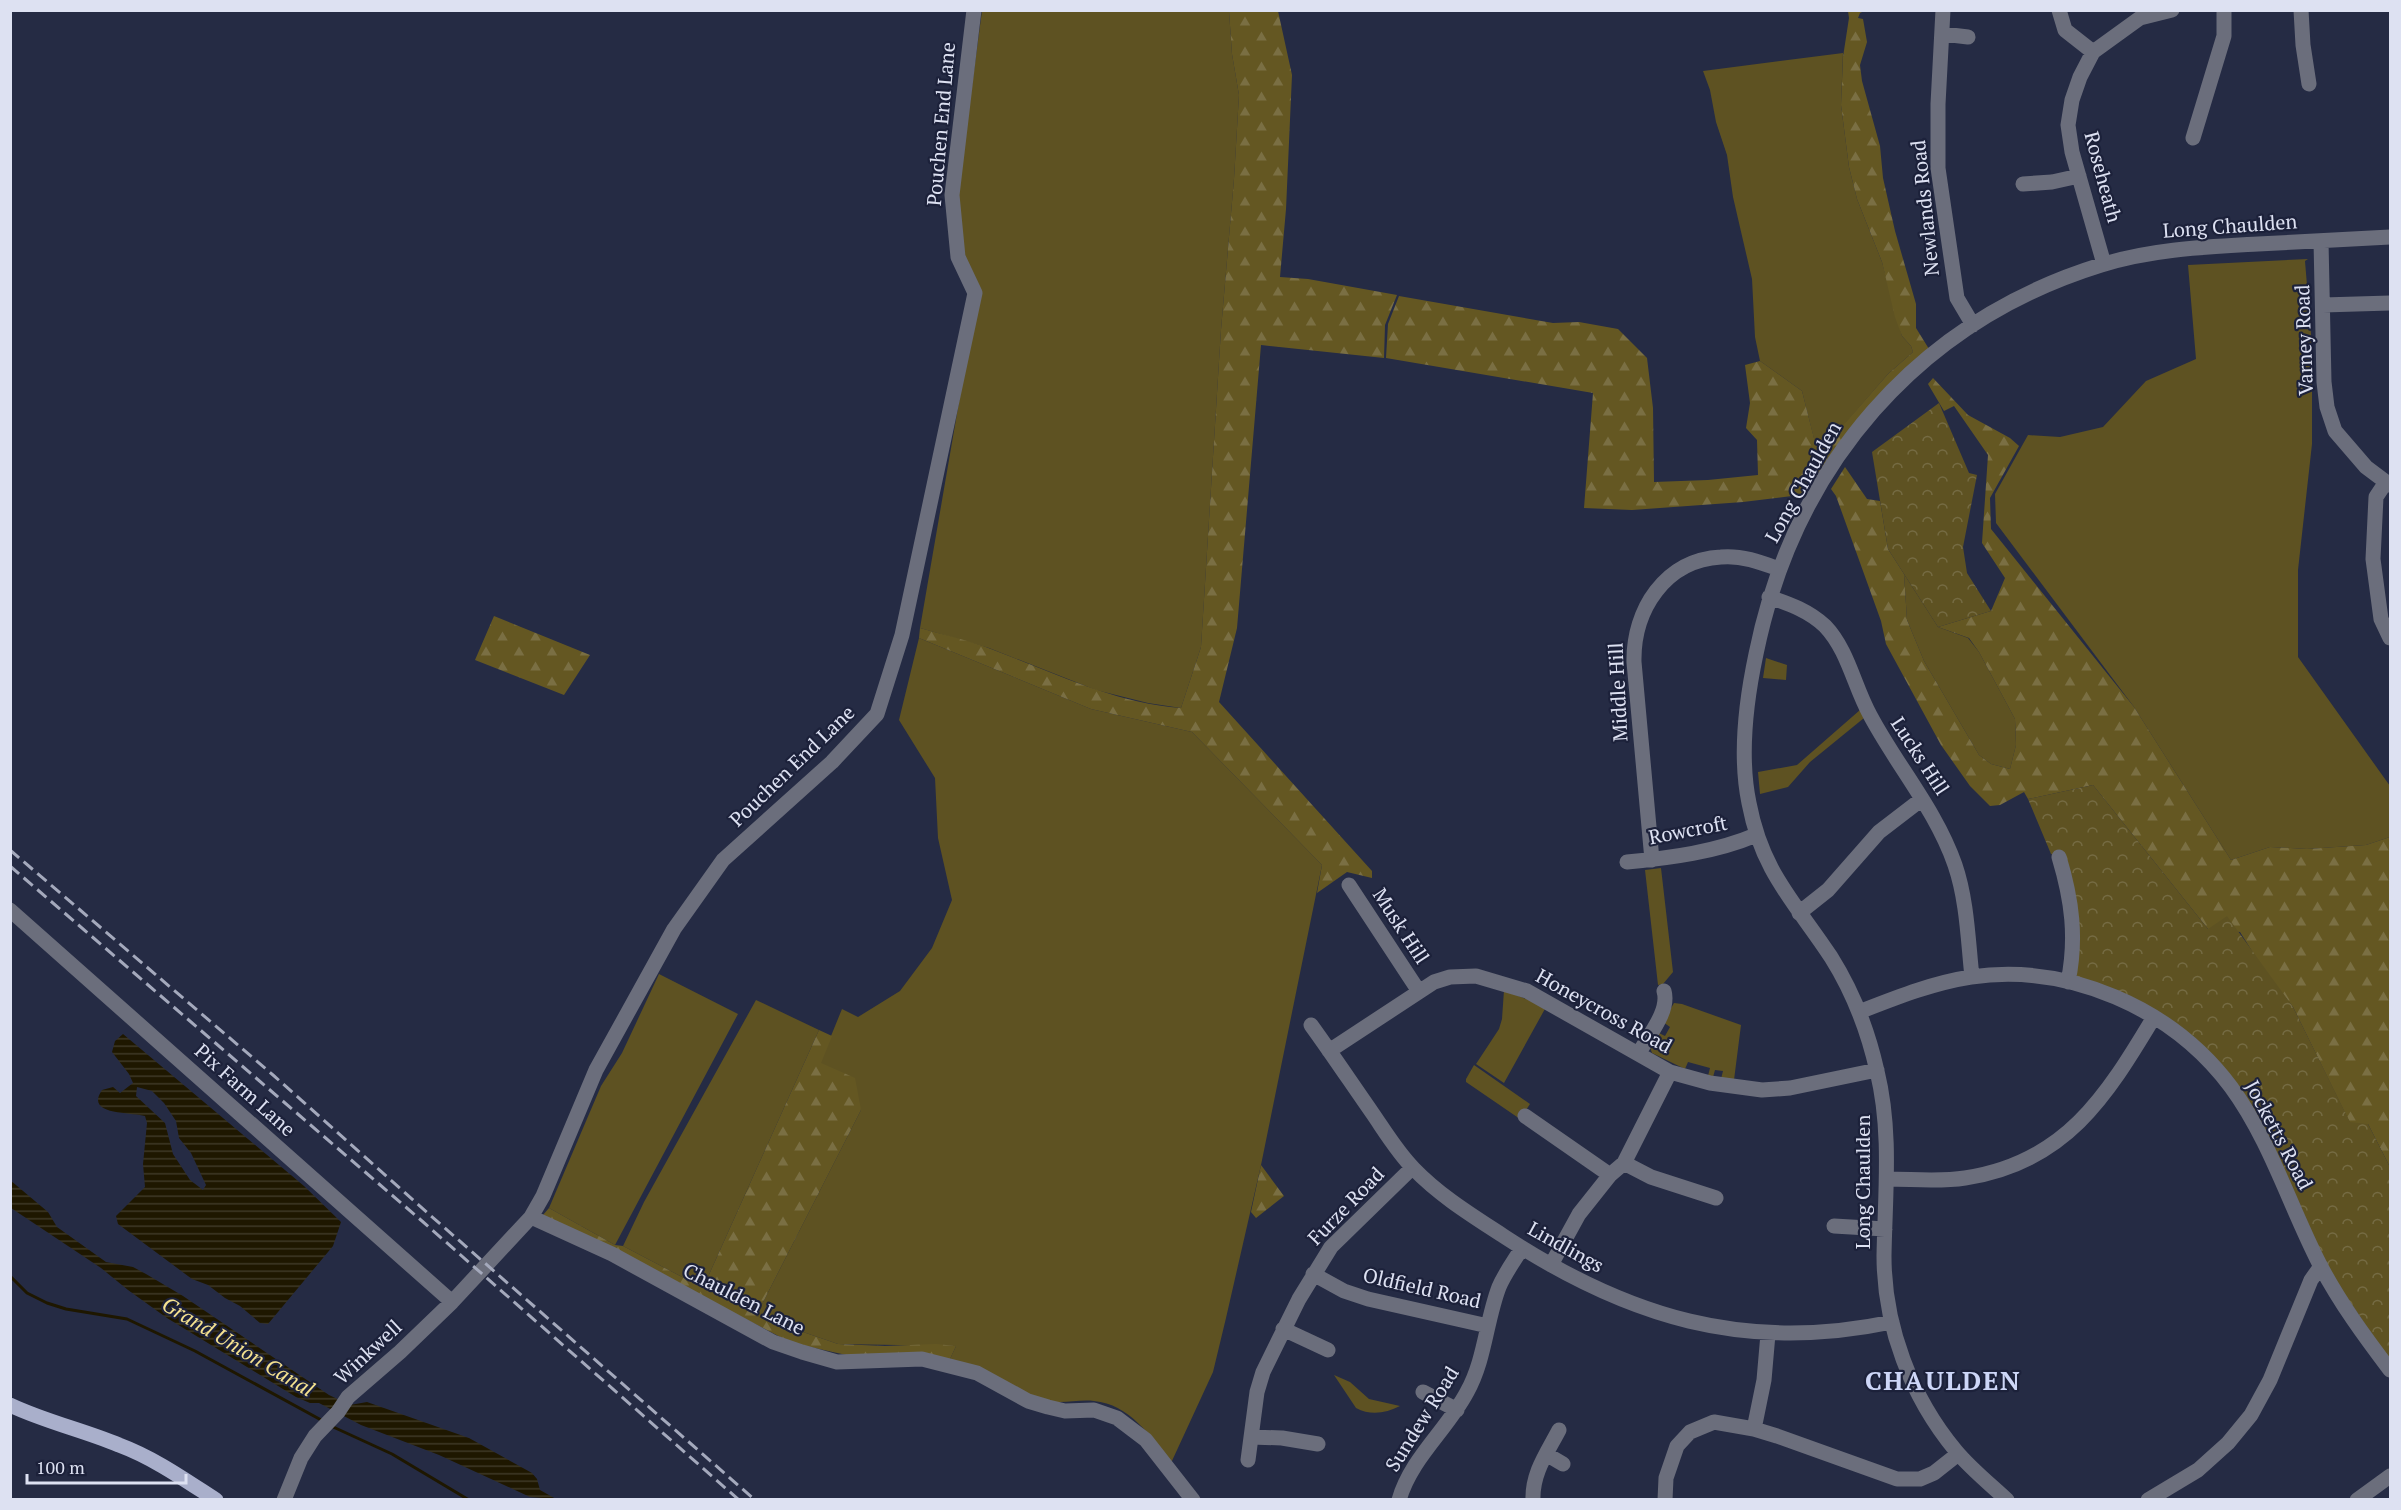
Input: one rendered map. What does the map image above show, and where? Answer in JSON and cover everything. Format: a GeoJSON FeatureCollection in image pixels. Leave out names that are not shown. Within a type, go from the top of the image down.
{"type":"FeatureCollection","features":[{"type":"Feature","properties":{"kind":"main road"},"geometry":{"type":"LineString","coordinates":[[10,1405],[50,1423],[120,1445],[180,1476],[216,1500]]}},
{"type":"Feature","properties":{"kind":"street","name":"Pouchen End Lane"},"geometry":{"type":"LineString","coordinates":[[452,1302],[531,1217],[543,1196],[596,1070],[674,929],[723,860],[832,762],[877,714],[902,634],[975,293],[958,257],[952,195],[974,10]]}},
{"type":"Feature","properties":{"kind":"street","name":"Newlands Road"},"geometry":{"type":"LineString","coordinates":[[1943,10],[1939,69],[1938,168],[1957,298],[1973,325]]}},
{"type":"Feature","properties":{"kind":"street"},"geometry":{"type":"LineString","coordinates":[[2058,10],[2065,30],[2093,52]]}},
{"type":"Feature","properties":{"kind":"street","name":"Roseheath"},"geometry":{"type":"LineString","coordinates":[[2104,264],[2079,176],[2068,126],[2072,100],[2080,77],[2093,52],[2140,18],[2172,10]]}},
{"type":"Feature","properties":{"kind":"street"},"geometry":{"type":"LineString","coordinates":[[2193,138],[2224,36],[2224,10]]}},
{"type":"Feature","properties":{"kind":"street"},"geometry":{"type":"LineString","coordinates":[[2301,10],[2309,84]]}},
{"type":"Feature","properties":{"kind":"street"},"geometry":{"type":"LineString","coordinates":[[1943,34],[1968,37]]}},
{"type":"Feature","properties":{"kind":"street"},"geometry":{"type":"LineString","coordinates":[[2023,184],[2052,182],[2079,176]]}},
{"type":"Feature","properties":{"kind":"street","name":"Long Chaulden"},"geometry":{"type":"LineString","coordinates":[[2007,1500],[1958,1454],[1934,1422],[1910,1378],[1892,1322],[1884,1263],[1887,1179],[1886,1121],[1877,1070],[1859,1012],[1832,960],[1770,869],[1756,835],[1748,799],[1745,739],[1752,669],[1769,597],[1779,569],[1815,494],[1857,427],[1916,367],[1939,348],[1995,310],[2037,288],[2104,264],[2149,253],[2189,248],[2391,237]]}},
{"type":"Feature","properties":{"kind":"street","name":"Varney Road"},"geometry":{"type":"LineString","coordinates":[[2321,241],[2324,382],[2327,407],[2336,431],[2366,467],[2388,484]]}},
{"type":"Feature","properties":{"kind":"street"},"geometry":{"type":"LineString","coordinates":[[2324,304],[2391,303]]}},
{"type":"Feature","properties":{"kind":"street"},"geometry":{"type":"LineString","coordinates":[[2388,484],[2376,497],[2373,559],[2381,619],[2391,638]]}},
{"type":"Feature","properties":{"kind":"street","name":"Middle Hill"},"geometry":{"type":"LineString","coordinates":[[1652,860],[1634,662],[1635,633],[1640,615],[1648,600],[1671,576],[1703,560],[1737,557],[1779,569]]}},
{"type":"Feature","properties":{"kind":"street","name":"Lucks Hill"},"geometry":{"type":"LineString","coordinates":[[1769,597],[1809,613],[1833,636],[1873,722],[1935,818],[1956,867],[1962,894],[1972,977]]}},
{"type":"Feature","properties":{"kind":"street"},"geometry":{"type":"LineString","coordinates":[[1799,913],[1828,890],[1879,832],[1922,799]]}},
{"type":"Feature","properties":{"kind":"street","name":"Rowcroft"},"geometry":{"type":"LineString","coordinates":[[1627,862],[1708,850],[1756,835]]}},
{"type":"Feature","properties":{"kind":"street"},"geometry":{"type":"LineString","coordinates":[[2059,857],[2072,909],[2073,944],[2068,982]]}},
{"type":"Feature","properties":{"kind":"street","name":"Musk Hill"},"geometry":{"type":"LineString","coordinates":[[1349,885],[1418,990]]}},
{"type":"Feature","properties":{"kind":"street","name":"Pix Farm Lane"},"geometry":{"type":"LineString","coordinates":[[10,910],[452,1302]]}},
{"type":"Feature","properties":{"kind":"street","name":"Honeycross Road"},"geometry":{"type":"LineString","coordinates":[[1329,1051],[1418,990],[1450,977],[1476,976],[1527,991],[1670,1072],[1726,1086],[1762,1090],[1790,1088],[1877,1070]]}},
{"type":"Feature","properties":{"kind":"street","name":"Jocketts Road"},"geometry":{"type":"LineString","coordinates":[[1859,1012],[1939,984],[1972,977],[2030,976],[2068,982],[2113,996],[2154,1017],[2187,1041],[2231,1087],[2254,1124],[2321,1266],[2361,1333],[2391,1370]]}},
{"type":"Feature","properties":{"kind":"street"},"geometry":{"type":"LineString","coordinates":[[1639,1053],[1662,1013],[1666,997],[1664,991]]}},
{"type":"Feature","properties":{"kind":"street"},"geometry":{"type":"LineString","coordinates":[[1887,1179],[1965,1178],[1995,1172],[2041,1152],[2059,1140],[2097,1105],[2154,1017]]}},
{"type":"Feature","properties":{"kind":"street","name":"Lindlings"},"geometry":{"type":"LineString","coordinates":[[1311,1024],[1413,1168],[1459,1207],[1551,1265],[1619,1298],[1661,1314],[1695,1323],[1768,1334],[1834,1332],[1892,1322]]}},
{"type":"Feature","properties":{"kind":"street"},"geometry":{"type":"LineString","coordinates":[[1551,1265],[1579,1214],[1610,1175],[1624,1163],[1670,1072]]}},
{"type":"Feature","properties":{"kind":"street"},"geometry":{"type":"LineString","coordinates":[[1526,1116],[1610,1175]]}},
{"type":"Feature","properties":{"kind":"street"},"geometry":{"type":"LineString","coordinates":[[1624,1163],[1651,1178],[1716,1198]]}},
{"type":"Feature","properties":{"kind":"street","name":"Furze Road"},"geometry":{"type":"LineString","coordinates":[[1248,1460],[1257,1392],[1263,1372],[1283,1329],[1313,1275],[1331,1247],[1413,1168]]}},
{"type":"Feature","properties":{"kind":"street","name":"Chaulden Lane"},"geometry":{"type":"LineString","coordinates":[[531,1217],[612,1254],[773,1342],[802,1352],[837,1362],[922,1359],[977,1373],[1028,1401],[1065,1411],[1094,1410],[1117,1418],[1146,1440],[1193,1500]]}},
{"type":"Feature","properties":{"kind":"street"},"geometry":{"type":"LineString","coordinates":[[1834,1226],[1885,1229]]}},
{"type":"Feature","properties":{"kind":"street","name":"Sundew Road"},"geometry":{"type":"LineString","coordinates":[[1399,1500],[1410,1472],[1457,1410],[1476,1373],[1500,1286],[1522,1248]]}},
{"type":"Feature","properties":{"kind":"street"},"geometry":{"type":"LineString","coordinates":[[2148,1500],[2198,1470],[2228,1443],[2252,1415],[2270,1380],[2311,1280],[2321,1266]]}},
{"type":"Feature","properties":{"kind":"street","name":"Oldfield Road"},"geometry":{"type":"LineString","coordinates":[[1313,1275],[1344,1291],[1368,1299],[1488,1326]]}},
{"type":"Feature","properties":{"kind":"street","name":"Winkwell"},"geometry":{"type":"LineString","coordinates":[[284,1500],[301,1458],[348,1397],[400,1352],[452,1302]]}},
{"type":"Feature","properties":{"kind":"street"},"geometry":{"type":"LineString","coordinates":[[1283,1329],[1328,1350]]}},
{"type":"Feature","properties":{"kind":"street"},"geometry":{"type":"LineString","coordinates":[[1754,1429],[1764,1380],[1768,1334]]}},
{"type":"Feature","properties":{"kind":"street"},"geometry":{"type":"LineString","coordinates":[[1424,1392],[1457,1410]]}},
{"type":"Feature","properties":{"kind":"street"},"geometry":{"type":"LineString","coordinates":[[1665,1500],[1666,1478],[1677,1446],[1690,1432],[1714,1422],[1754,1429],[1897,1479],[1920,1479],[1934,1473],[1958,1454]]}},
{"type":"Feature","properties":{"kind":"street"},"geometry":{"type":"LineString","coordinates":[[1533,1500],[1534,1480],[1559,1430]]}},
{"type":"Feature","properties":{"kind":"street"},"geometry":{"type":"LineString","coordinates":[[1251,1437],[1282,1438],[1318,1444]]}},
{"type":"Feature","properties":{"kind":"street"},"geometry":{"type":"LineString","coordinates":[[1546,1454],[1563,1464]]}},
{"type":"Feature","properties":{"kind":"street"},"geometry":{"type":"LineString","coordinates":[[2357,1500],[2391,1476]]}},
{"type":"Feature","properties":{"kind":"green space"},"geometry":{"type":"Polygon","coordinates":[[[982,11],[1229,11],[1232,54],[1239,95],[1234,179],[1221,330],[1201,647],[1181,708],[1148,703],[1096,690],[989,648],[920,628],[979,286],[964,255],[958,190],[982,11]]]}},
{"type":"Feature","properties":{"kind":"green space"},"geometry":{"type":"Polygon","coordinates":[[[1229,11],[1278,11],[1292,75],[1286,209],[1280,277],[1308,279],[1397,295],[1385,325],[1384,358],[1261,345],[1237,628],[1219,702],[1372,871],[1372,878],[1347,872],[1317,893],[1322,865],[1192,732],[1091,709],[919,638],[920,628],[965,640],[1108,693],[1156,705],[1181,708],[1201,647],[1221,330],[1234,179],[1239,95],[1232,54],[1229,11]]]}},
{"type":"Feature","properties":{"kind":"green space"},"geometry":{"type":"Polygon","coordinates":[[[1848,11],[1864,11],[1858,18],[1863,19],[1867,42],[1860,65],[1862,81],[1880,146],[1883,178],[1895,231],[1916,304],[1916,328],[1929,349],[1800,495],[1743,502],[1632,510],[1584,508],[1593,393],[1386,358],[1388,324],[1399,296],[1553,323],[1579,322],[1618,329],[1647,358],[1653,408],[1654,482],[1758,475],[1757,440],[1746,428],[1750,403],[1745,365],[1760,361],[1802,391],[1818,454],[1888,374],[1913,352],[1902,336],[1895,317],[1882,262],[1857,199],[1849,167],[1841,105],[1848,11]]]}},
{"type":"Feature","properties":{"kind":"green space"},"geometry":{"type":"Polygon","coordinates":[[[1843,53],[1841,105],[1849,167],[1857,199],[1882,262],[1902,336],[1913,352],[1888,374],[1818,455],[1802,391],[1760,361],[1755,337],[1752,279],[1733,197],[1727,155],[1703,71],[1843,53]]]}},
{"type":"Feature","properties":{"kind":"green space"},"geometry":{"type":"Polygon","coordinates":[[[2308,259],[2305,261],[2312,346],[2312,444],[2298,570],[2298,657],[2390,786],[2390,837],[2366,845],[2307,849],[2270,847],[2231,860],[2134,707],[1996,523],[1995,494],[2028,435],[2060,437],[2103,427],[2146,381],[2196,359],[2188,265],[2308,259]]]}},
{"type":"Feature","properties":{"kind":"green space"},"geometry":{"type":"Polygon","coordinates":[[[1933,378],[1968,415],[2010,438],[2019,446],[1990,498],[1991,529],[2134,707],[2231,860],[2270,847],[2307,849],[2366,845],[2390,837],[2390,1167],[2368,1124],[2351,1125],[2293,1007],[2264,970],[2240,932],[2208,929],[2093,785],[2028,799],[2024,792],[2000,805],[1990,806],[1970,786],[1941,745],[1886,644],[1881,621],[1836,496],[1831,489],[1845,467],[1867,499],[1880,501],[1888,549],[1904,574],[1907,620],[1924,661],[1979,755],[1991,764],[2010,769],[2016,745],[2015,719],[1969,638],[1938,627],[1991,611],[2005,578],[1982,543],[1988,455],[1954,406],[1944,411],[1928,384],[1933,378]]]}},
{"type":"Feature","properties":{"kind":"green space"},"geometry":{"type":"Polygon","coordinates":[[[1939,403],[1969,473],[1977,475],[1963,547],[1967,573],[1991,611],[1938,627],[1888,549],[1872,452],[1939,403]]]}},
{"type":"Feature","properties":{"kind":"green space"},"geometry":{"type":"Polygon","coordinates":[[[1904,574],[1938,627],[1968,638],[1979,652],[2015,719],[2016,745],[2010,769],[1991,764],[1979,755],[1924,661],[1907,620],[1904,574]]]}},
{"type":"Feature","properties":{"kind":"green space"},"geometry":{"type":"Polygon","coordinates":[[[494,616],[590,655],[564,695],[475,660],[494,616]]]}},
{"type":"Feature","properties":{"kind":"green space"},"geometry":{"type":"Polygon","coordinates":[[[919,638],[1091,709],[1192,732],[1322,865],[1261,1165],[1213,1372],[1171,1463],[1148,1433],[1118,1408],[1094,1401],[1057,1402],[1032,1396],[950,1359],[956,1346],[838,1344],[756,1316],[861,1110],[820,1063],[842,1009],[858,1017],[900,991],[932,948],[952,900],[938,838],[935,778],[899,720],[919,638]]]}},
{"type":"Feature","properties":{"kind":"green space"},"geometry":{"type":"Polygon","coordinates":[[[1766,658],[1787,665],[1786,680],[1763,678],[1766,658]]]}},
{"type":"Feature","properties":{"kind":"green space"},"geometry":{"type":"Polygon","coordinates":[[[1860,710],[1864,718],[1810,762],[1788,787],[1760,794],[1758,772],[1797,765],[1860,710]]]}},
{"type":"Feature","properties":{"kind":"green space"},"geometry":{"type":"Polygon","coordinates":[[[2093,785],[2208,929],[2227,916],[2293,1007],[2350,1122],[2368,1124],[2390,1167],[2390,1361],[2325,1265],[2265,1136],[2188,1037],[2078,978],[2075,973],[2061,858],[2051,854],[2028,799],[2093,785]]]}},
{"type":"Feature","properties":{"kind":"green space"},"geometry":{"type":"Polygon","coordinates":[[[1661,868],[1673,972],[1663,984],[1658,985],[1645,870],[1661,868]]]}},
{"type":"Feature","properties":{"kind":"green space"},"geometry":{"type":"Polygon","coordinates":[[[659,974],[738,1014],[615,1245],[549,1208],[601,1086],[622,1053],[659,974]]]}},
{"type":"Feature","properties":{"kind":"green space"},"geometry":{"type":"Polygon","coordinates":[[[1504,990],[1546,1007],[1504,1083],[1476,1064],[1499,1029],[1504,990]]]}},
{"type":"Feature","properties":{"kind":"green space"},"geometry":{"type":"Polygon","coordinates":[[[756,1000],[819,1030],[703,1288],[623,1246],[644,1202],[756,1000]]]}},
{"type":"Feature","properties":{"kind":"green space"},"geometry":{"type":"Polygon","coordinates":[[[1674,1003],[1741,1025],[1734,1080],[1721,1079],[1723,1071],[1715,1070],[1713,1077],[1708,1076],[1710,1068],[1688,1062],[1685,1069],[1652,1053],[1650,1047],[1657,1032],[1665,1036],[1670,1027],[1663,1022],[1674,1003]]]}},
{"type":"Feature","properties":{"kind":"green space"},"geometry":{"type":"Polygon","coordinates":[[[819,1030],[832,1036],[821,1063],[855,1078],[861,1110],[756,1316],[838,1344],[956,1346],[950,1359],[851,1356],[792,1343],[543,1215],[549,1208],[615,1245],[623,1246],[703,1288],[819,1030]]]}},
{"type":"Feature","properties":{"kind":"green space"},"geometry":{"type":"Polygon","coordinates":[[[1474,1065],[1530,1104],[1520,1119],[1466,1082],[1474,1065]]]}},
{"type":"Feature","properties":{"kind":"green space"},"geometry":{"type":"Polygon","coordinates":[[[1261,1165],[1284,1196],[1256,1218],[1251,1212],[1261,1165]]]}},
{"type":"Feature","properties":{"kind":"green space"},"geometry":{"type":"Polygon","coordinates":[[[1334,1375],[1350,1382],[1369,1399],[1400,1406],[1378,1413],[1356,1408],[1334,1375]]]}},
{"type":"Feature","properties":{"kind":"water"},"geometry":{"type":"Polygon","coordinates":[[[123,1034],[304,1186],[341,1222],[333,1246],[268,1324],[260,1323],[240,1306],[208,1285],[192,1279],[118,1224],[116,1216],[145,1187],[143,1164],[147,1123],[145,1116],[104,1109],[99,1104],[98,1098],[102,1090],[113,1087],[120,1093],[133,1083],[112,1052],[115,1041],[123,1034]],[[137,1087],[136,1096],[165,1123],[173,1154],[190,1180],[203,1190],[206,1185],[191,1153],[179,1138],[176,1121],[164,1103],[152,1091],[137,1087]]]}},
{"type":"Feature","properties":{"kind":"water","name":"Grand Union Canal"},"geometry":{"type":"Polygon","coordinates":[[[10,1180],[48,1212],[57,1227],[106,1262],[133,1267],[183,1296],[329,1395],[350,1405],[367,1402],[469,1438],[532,1473],[537,1479],[540,1490],[556,1499],[530,1497],[439,1455],[361,1425],[319,1403],[310,1403],[296,1397],[167,1318],[101,1268],[11,1208],[10,1180]]]}},
{"type":"Feature","properties":{"kind":"waterway","name":"Grand Union Canal"},"geometry":{"type":"LineString","coordinates":[[10,1276],[27,1293],[47,1303],[66,1309],[127,1319],[195,1351],[323,1421]]}},
{"type":"Feature","properties":{"kind":"waterway"},"geometry":{"type":"LineString","coordinates":[[331,1426],[392,1454],[469,1500]]}},
{"type":"Feature","properties":{"kind":"railway"},"geometry":{"type":"LineString","coordinates":[[10,850],[273,1075],[755,1500]]}},
{"type":"Feature","properties":{"kind":"railway"},"geometry":{"type":"LineString","coordinates":[[10,866],[422,1221],[739,1500]]}},
{"type":"Feature","properties":{"kind":"district","name":"CHAULDEN"},"geometry":{"type":"Point","coordinates":[1943,1381]}}]}
